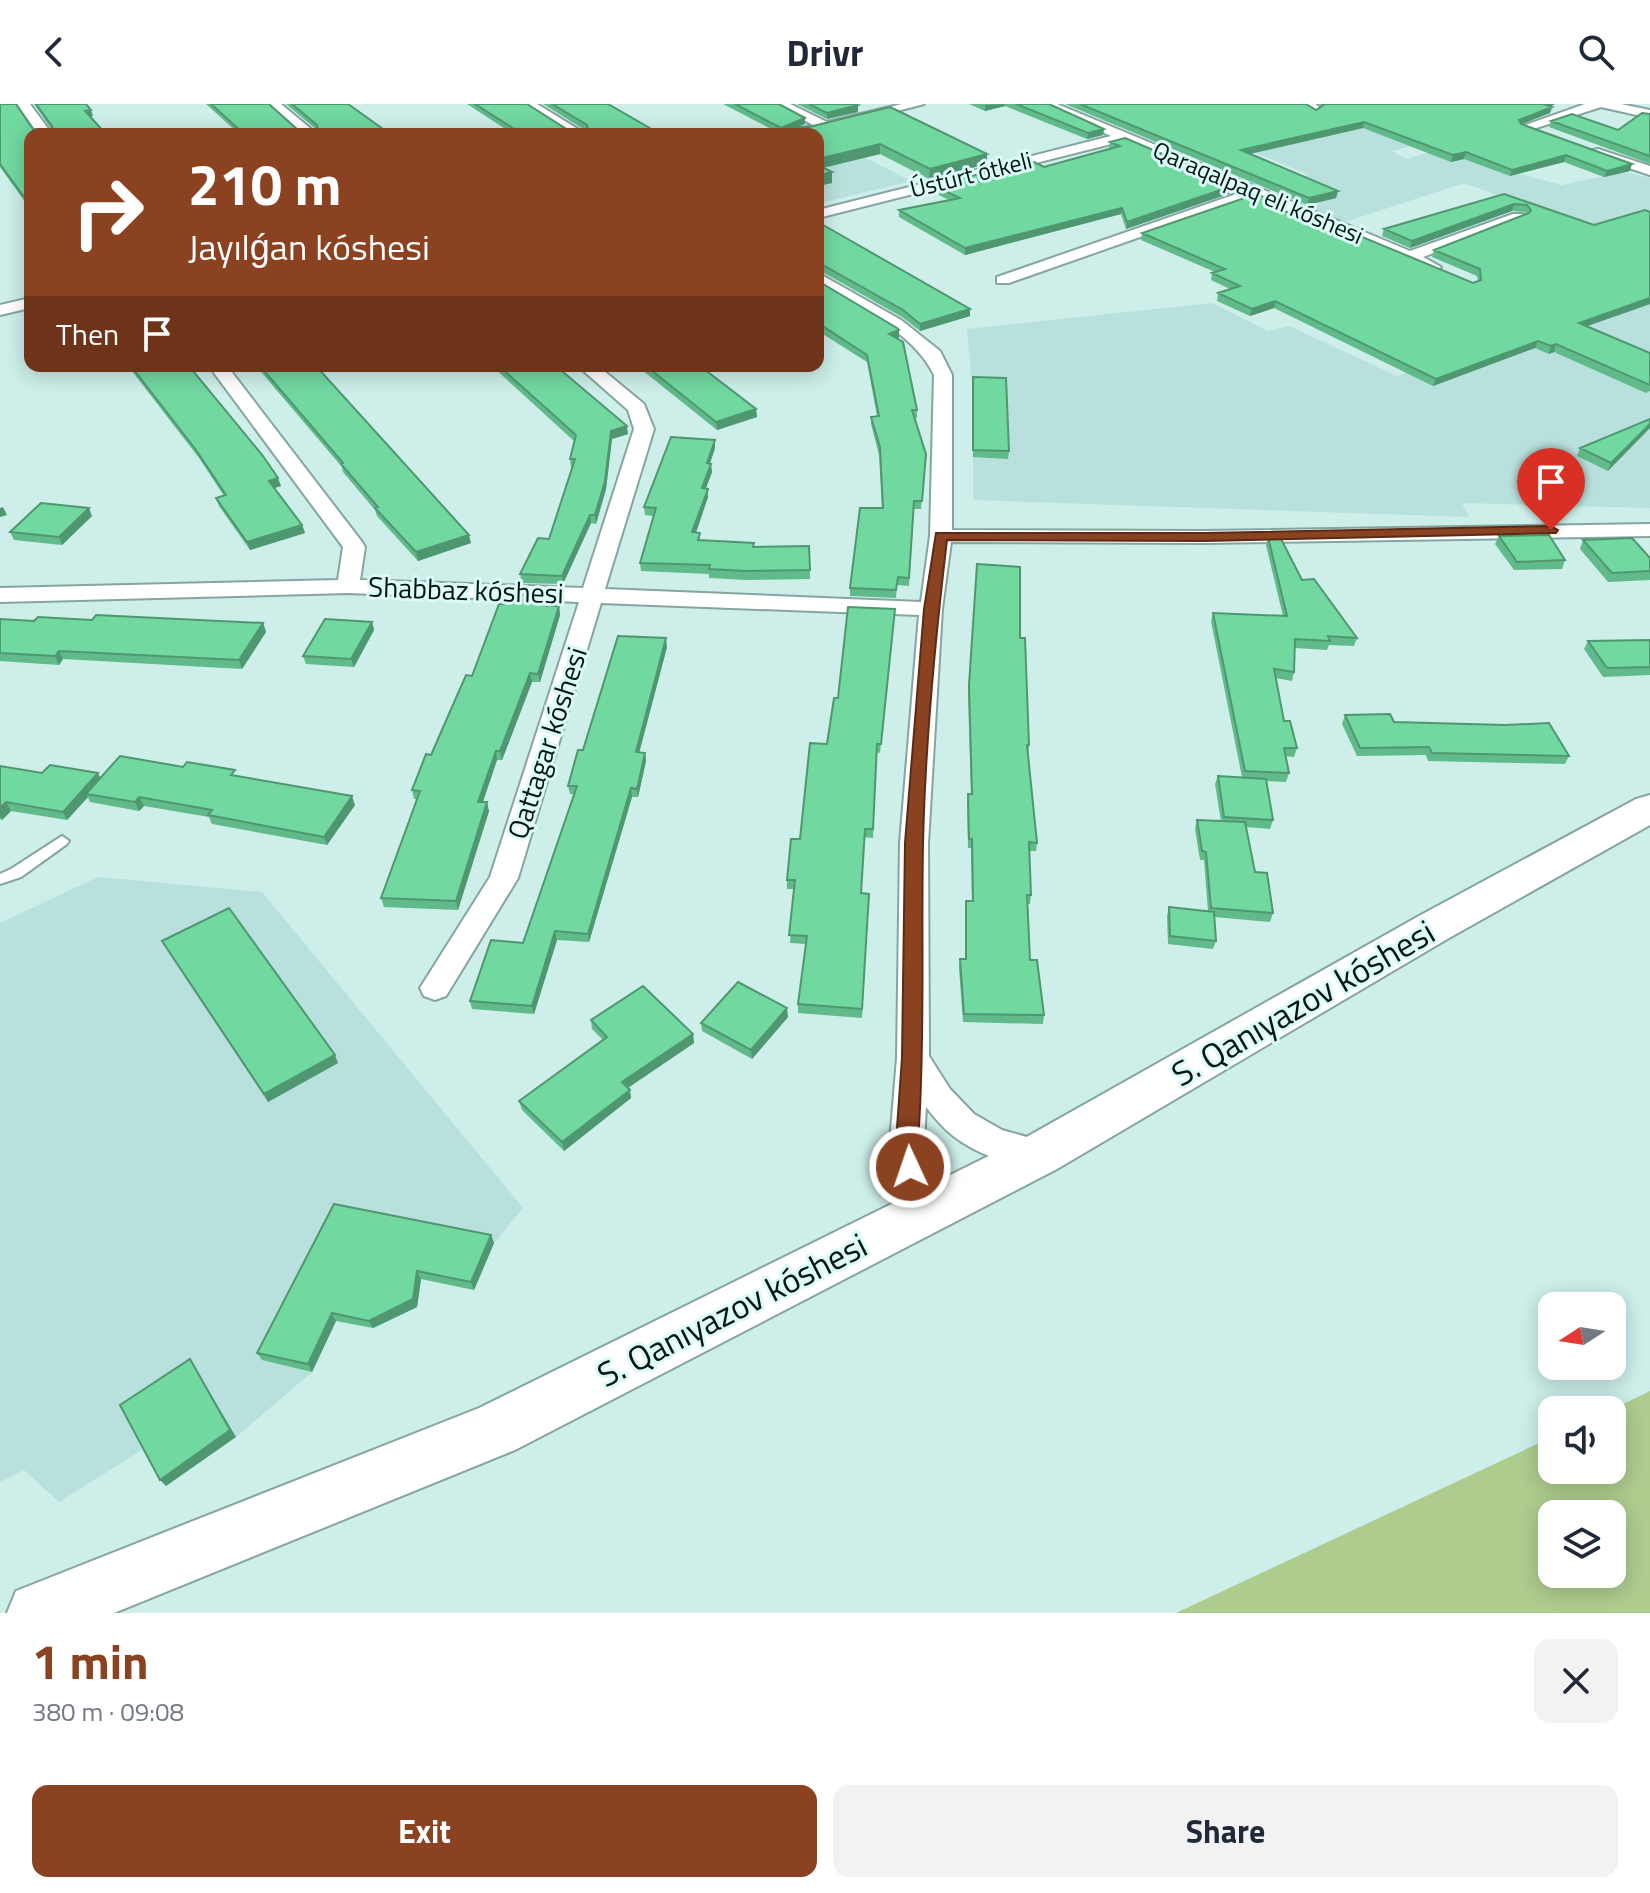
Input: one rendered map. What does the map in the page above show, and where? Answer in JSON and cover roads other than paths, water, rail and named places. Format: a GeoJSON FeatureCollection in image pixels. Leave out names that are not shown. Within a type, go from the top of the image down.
{"type":"FeatureCollection","features":[{"type":"Feature","properties":{"kind":"street"},"geometry":{"type":"LineString","coordinates":[[23,104],[41,128]]}},
{"type":"Feature","properties":{"kind":"street"},"geometry":{"type":"LineString","coordinates":[[273,104],[303,128]]}},
{"type":"Feature","properties":{"kind":"street"},"geometry":{"type":"LineString","coordinates":[[528,104],[569,128]]}},
{"type":"Feature","properties":{"kind":"street"},"geometry":{"type":"LineString","coordinates":[[780,104],[826,126]]}},
{"type":"Feature","properties":{"kind":"street"},"geometry":{"type":"LineString","coordinates":[[817,128],[918,104]]}},
{"type":"Feature","properties":{"kind":"street","name":"Qaraqalpaq eli kóshesi"},"geometry":{"type":"LineString","coordinates":[[1046,104],[1446,272]]}},
{"type":"Feature","properties":{"kind":"street"},"geometry":{"type":"LineString","coordinates":[[1554,137],[1527,127],[1600,104],[1650,114]]}},
{"type":"Feature","properties":{"kind":"street","name":"Ústúrt ótkeli"},"geometry":{"type":"LineString","coordinates":[[824,212],[1125,137]]}},
{"type":"Feature","properties":{"kind":"street"},"geometry":{"type":"LineString","coordinates":[[1582,147],[1650,171]]}},
{"type":"Feature","properties":{"kind":"street"},"geometry":{"type":"LineString","coordinates":[[1003,280],[1255,192]]}},
{"type":"Feature","properties":{"kind":"street"},"geometry":{"type":"LineString","coordinates":[[1409,257],[1518,217]]}},
{"type":"Feature","properties":{"kind":"street"},"geometry":{"type":"LineString","coordinates":[[824,282],[895,324],[931,351],[943,375],[941,536],[931,609],[914,843],[913,1058],[907,1142],[916,1217]]}},
{"type":"Feature","properties":{"kind":"street"},"geometry":{"type":"LineString","coordinates":[[0,310],[24,304]]}},
{"type":"Feature","properties":{"kind":"street"},"geometry":{"type":"LineString","coordinates":[[223,372],[354,547],[348,586]]}},
{"type":"Feature","properties":{"kind":"street","name":"Qattagar kóshesi"},"geometry":{"type":"LineString","coordinates":[[435,988],[504,878],[644,429],[637,408],[594,372]]}},
{"type":"Feature","properties":{"kind":"street"},"geometry":{"type":"LineString","coordinates":[[941,536],[1204,537],[1650,530]]}},
{"type":"Feature","properties":{"kind":"street","name":"Shabbaz kóshesi"},"geometry":{"type":"LineString","coordinates":[[0,595],[348,586],[931,609]]}},
{"type":"Feature","properties":{"kind":"street","name":"S. Qanıyazov kóshesi"},"geometry":{"type":"LineString","coordinates":[[38,1613],[495,1430],[1040,1154],[1434,927],[1650,808]]}},
{"type":"Feature","properties":{"kind":"street"},"geometry":{"type":"LineString","coordinates":[[913,1058],[938,1101],[964,1127],[996,1145],[1040,1154]]}},
{"type":"Feature","properties":{"kind":"lane"},"geometry":{"type":"LineString","coordinates":[[0,879],[16,873],[62,841]]}}]}
